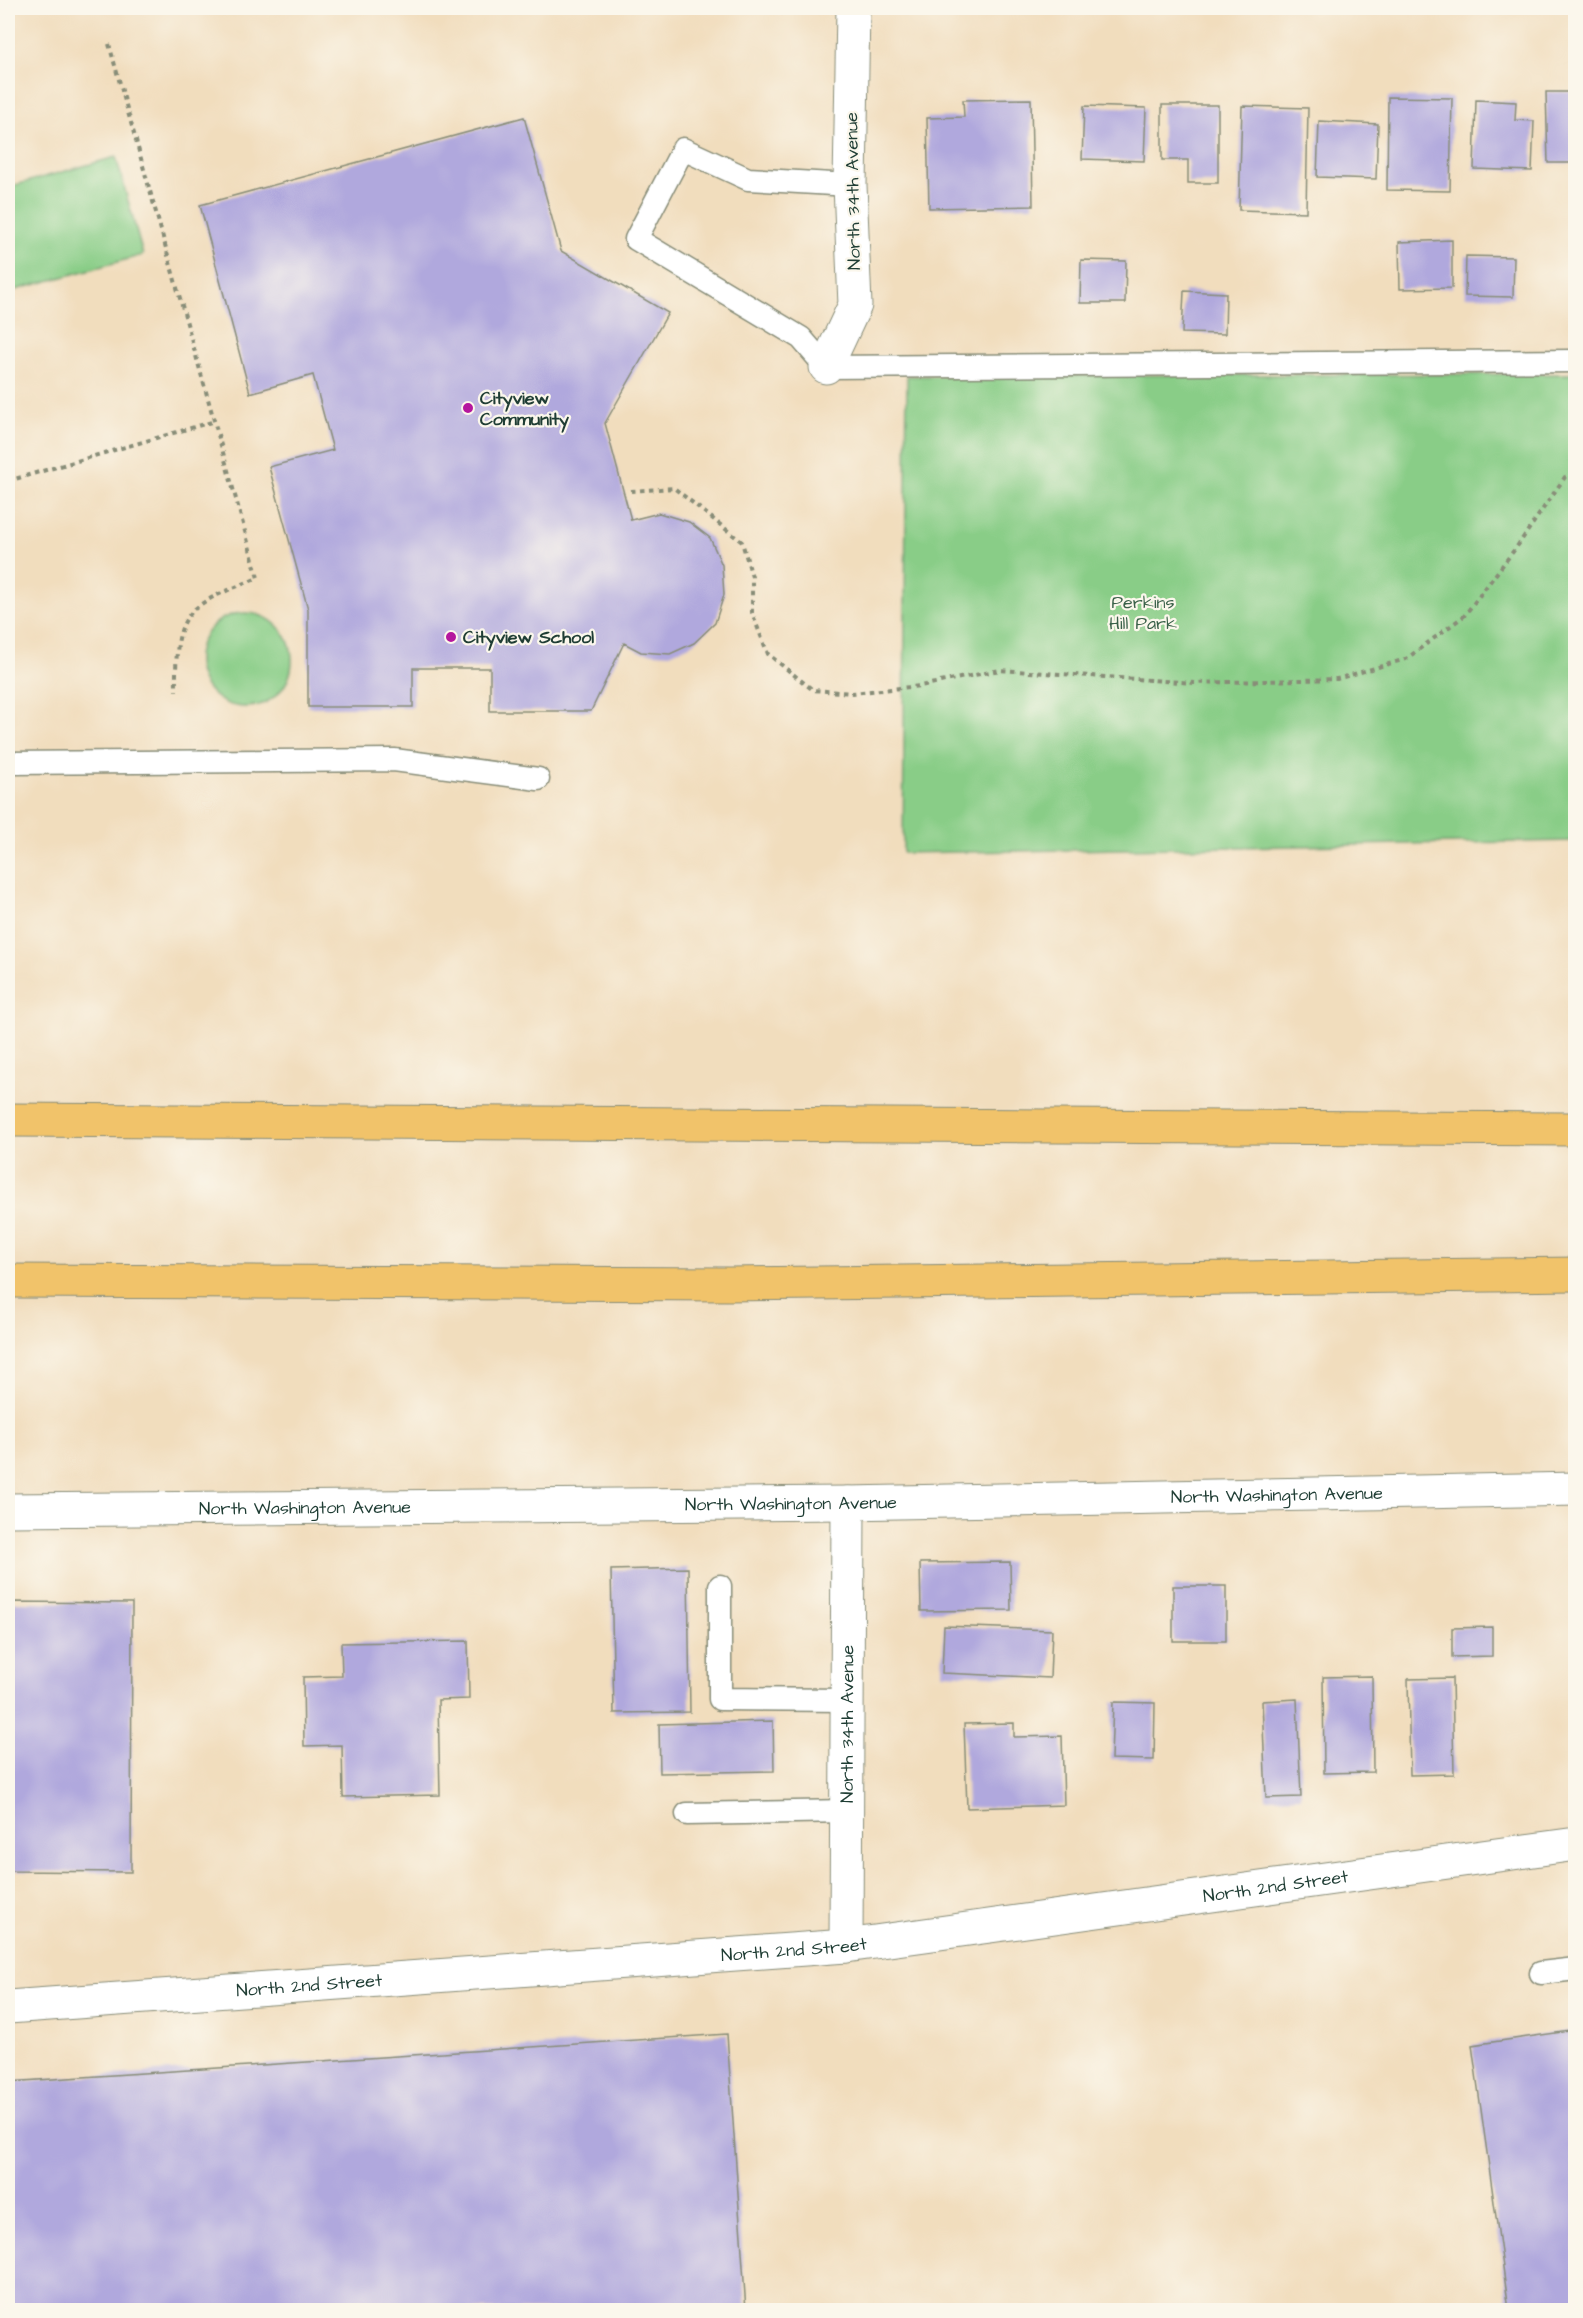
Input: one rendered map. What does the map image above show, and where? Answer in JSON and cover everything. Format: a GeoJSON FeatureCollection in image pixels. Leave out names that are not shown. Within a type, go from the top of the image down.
{"type":"FeatureCollection","features":[{"type":"Feature","properties":{"kind":"highway"},"geometry":{"type":"LineString","coordinates":[[8,1120],[1575,1129]]}},
{"type":"Feature","properties":{"kind":"highway"},"geometry":{"type":"LineString","coordinates":[[8,1281],[729,1284],[1575,1274]]}},
{"type":"Feature","properties":{"kind":"street","name":"North 34th Avenue"},"geometry":{"type":"LineString","coordinates":[[826,367],[855,305],[850,185],[853,8]]}},
{"type":"Feature","properties":{"kind":"street","name":"North Washington Avenue"},"geometry":{"type":"LineString","coordinates":[[8,1510],[848,1503],[1575,1489]]}},
{"type":"Feature","properties":{"kind":"street","name":"North 34th Avenue"},"geometry":{"type":"LineString","coordinates":[[846,1946],[848,1503]]}},
{"type":"Feature","properties":{"kind":"street","name":"North 2nd Street"},"geometry":{"type":"LineString","coordinates":[[8,2007],[846,1946],[1575,1844]]}},
{"type":"Feature","properties":{"kind":"lane"},"geometry":{"type":"LineString","coordinates":[[850,185],[747,179],[683,149],[636,239],[801,338],[826,367],[1575,361]]}},
{"type":"Feature","properties":{"kind":"lane"},"geometry":{"type":"LineString","coordinates":[[8,763],[394,760],[538,779]]}},
{"type":"Feature","properties":{"kind":"lane"},"geometry":{"type":"LineString","coordinates":[[720,1586],[720,1699],[847,1700]]}},
{"type":"Feature","properties":{"kind":"lane"},"geometry":{"type":"LineString","coordinates":[[687,1814],[847,1811]]}},
{"type":"Feature","properties":{"kind":"lane"},"geometry":{"type":"LineString","coordinates":[[1540,1973],[1575,1969]]}},
{"type":"Feature","properties":{"kind":"path"},"geometry":{"type":"LineString","coordinates":[[109,44],[258,578],[214,596],[185,616],[176,648],[176,691]]}},
{"type":"Feature","properties":{"kind":"path"},"geometry":{"type":"LineString","coordinates":[[8,482],[215,421]]}},
{"type":"Feature","properties":{"kind":"path"},"geometry":{"type":"LineString","coordinates":[[631,491],[674,488],[742,542],[752,577],[752,613],[768,654],[813,690],[852,693],[920,686],[1000,670],[1195,683],[1337,679],[1406,659],[1464,616],[1518,545],[1565,477],[1575,472]]}},
{"type":"Feature","properties":{"kind":"green space"},"geometry":{"type":"Polygon","coordinates":[[[116,157],[143,255],[8,292],[8,187],[116,157]]]}},
{"type":"Feature","properties":{"kind":"green space","name":"Perkins Hill Park"},"geometry":{"type":"Polygon","coordinates":[[[1575,374],[1575,841],[903,853],[907,376],[1575,374]]]}},
{"type":"Feature","properties":{"kind":"green space"},"geometry":{"type":"Polygon","coordinates":[[[245,613],[263,617],[278,627],[288,642],[292,660],[288,678],[278,693],[263,703],[245,707],[227,703],[212,693],[202,678],[198,660],[202,642],[212,627],[227,617],[245,613]]]}},
{"type":"Feature","properties":{"kind":"building"},"geometry":{"type":"Polygon","coordinates":[[[1546,92],[1576,92],[1576,163],[1548,163],[1546,92]]]}},
{"type":"Feature","properties":{"kind":"building"},"geometry":{"type":"Polygon","coordinates":[[[1388,97],[1452,98],[1450,191],[1387,190],[1388,97]]]}},
{"type":"Feature","properties":{"kind":"building"},"geometry":{"type":"Polygon","coordinates":[[[1031,99],[1033,206],[929,208],[927,118],[964,117],[963,100],[1031,99]]]}},
{"type":"Feature","properties":{"kind":"building"},"geometry":{"type":"Polygon","coordinates":[[[1476,100],[1516,102],[1515,120],[1534,121],[1532,171],[1474,169],[1476,100]]]}},
{"type":"Feature","properties":{"kind":"building"},"geometry":{"type":"Polygon","coordinates":[[[1162,105],[1218,105],[1218,183],[1188,183],[1188,160],[1162,160],[1162,105]]]}},
{"type":"Feature","properties":{"kind":"building"},"geometry":{"type":"Polygon","coordinates":[[[1084,106],[1146,108],[1144,161],[1082,159],[1084,106]]]}},
{"type":"Feature","properties":{"kind":"building"},"geometry":{"type":"Polygon","coordinates":[[[1242,106],[1308,108],[1306,212],[1239,210],[1242,106]]]}},
{"type":"Feature","properties":{"kind":"building","name":"Cityview Community"},"geometry":{"type":"Polygon","coordinates":[[[524,117],[561,251],[668,313],[605,423],[631,520],[659,513],[689,522],[710,538],[722,565],[724,595],[715,623],[694,643],[670,654],[641,652],[624,643],[591,711],[490,711],[490,668],[413,668],[413,707],[308,707],[308,609],[269,467],[333,450],[313,375],[250,393],[200,205],[524,117]]]}},
{"type":"Feature","properties":{"kind":"building"},"geometry":{"type":"Polygon","coordinates":[[[1319,121],[1378,124],[1376,179],[1317,177],[1319,121]]]}},
{"type":"Feature","properties":{"kind":"building"},"geometry":{"type":"Polygon","coordinates":[[[1452,240],[1452,288],[1400,289],[1399,242],[1452,240]]]}},
{"type":"Feature","properties":{"kind":"building"},"geometry":{"type":"Polygon","coordinates":[[[1466,256],[1514,257],[1513,297],[1465,296],[1466,256]]]}},
{"type":"Feature","properties":{"kind":"building"},"geometry":{"type":"Polygon","coordinates":[[[1081,260],[1126,261],[1125,303],[1080,303],[1081,260]]]}},
{"type":"Feature","properties":{"kind":"building"},"geometry":{"type":"Polygon","coordinates":[[[1184,291],[1226,293],[1225,334],[1182,333],[1184,291]]]}},
{"type":"Feature","properties":{"kind":"building"},"geometry":{"type":"Polygon","coordinates":[[[1010,1562],[1011,1610],[921,1611],[920,1563],[1010,1562]]]}},
{"type":"Feature","properties":{"kind":"building"},"geometry":{"type":"Polygon","coordinates":[[[688,1568],[690,1712],[614,1713],[611,1570],[688,1568]]]}},
{"type":"Feature","properties":{"kind":"building"},"geometry":{"type":"Polygon","coordinates":[[[1173,1586],[1226,1586],[1226,1641],[1173,1641],[1173,1586]]]}},
{"type":"Feature","properties":{"kind":"building"},"geometry":{"type":"Polygon","coordinates":[[[8,1602],[132,1603],[131,1872],[8,1871],[8,1602]]]}},
{"type":"Feature","properties":{"kind":"building"},"geometry":{"type":"Polygon","coordinates":[[[944,1626],[1052,1630],[1050,1678],[942,1673],[944,1626]]]}},
{"type":"Feature","properties":{"kind":"building"},"geometry":{"type":"Polygon","coordinates":[[[1492,1627],[1492,1656],[1452,1657],[1452,1628],[1492,1627]]]}},
{"type":"Feature","properties":{"kind":"building"},"geometry":{"type":"Polygon","coordinates":[[[468,1641],[469,1699],[438,1700],[440,1795],[343,1797],[342,1745],[304,1746],[303,1677],[342,1676],[341,1643],[468,1641]]]}},
{"type":"Feature","properties":{"kind":"building"},"geometry":{"type":"Polygon","coordinates":[[[1372,1676],[1373,1772],[1324,1773],[1323,1677],[1372,1676]]]}},
{"type":"Feature","properties":{"kind":"building"},"geometry":{"type":"Polygon","coordinates":[[[1452,1678],[1454,1774],[1410,1775],[1408,1679],[1452,1678]]]}},
{"type":"Feature","properties":{"kind":"building"},"geometry":{"type":"Polygon","coordinates":[[[1297,1699],[1301,1797],[1266,1798],[1262,1701],[1297,1699]]]}},
{"type":"Feature","properties":{"kind":"building"},"geometry":{"type":"Polygon","coordinates":[[[1113,1702],[1155,1703],[1154,1760],[1111,1759],[1113,1702]]]}},
{"type":"Feature","properties":{"kind":"building"},"geometry":{"type":"Polygon","coordinates":[[[773,1721],[774,1771],[660,1773],[659,1724],[773,1721]]]}},
{"type":"Feature","properties":{"kind":"building"},"geometry":{"type":"Polygon","coordinates":[[[1014,1723],[1014,1737],[1062,1736],[1064,1805],[967,1808],[964,1724],[1014,1723]]]}},
{"type":"Feature","properties":{"kind":"building"},"geometry":{"type":"Polygon","coordinates":[[[1576,2030],[1576,2310],[1509,2310],[1472,2045],[1576,2030]]]}},
{"type":"Feature","properties":{"kind":"building"},"geometry":{"type":"Polygon","coordinates":[[[727,2034],[746,2310],[8,2310],[8,2082],[727,2034]]]}},
{"type":"Feature","properties":{"kind":"place","name":"Cityview Community"},"geometry":{"type":"Point","coordinates":[468,408]}},
{"type":"Feature","properties":{"kind":"place","name":"Cityview School"},"geometry":{"type":"Point","coordinates":[451,637]}}]}
